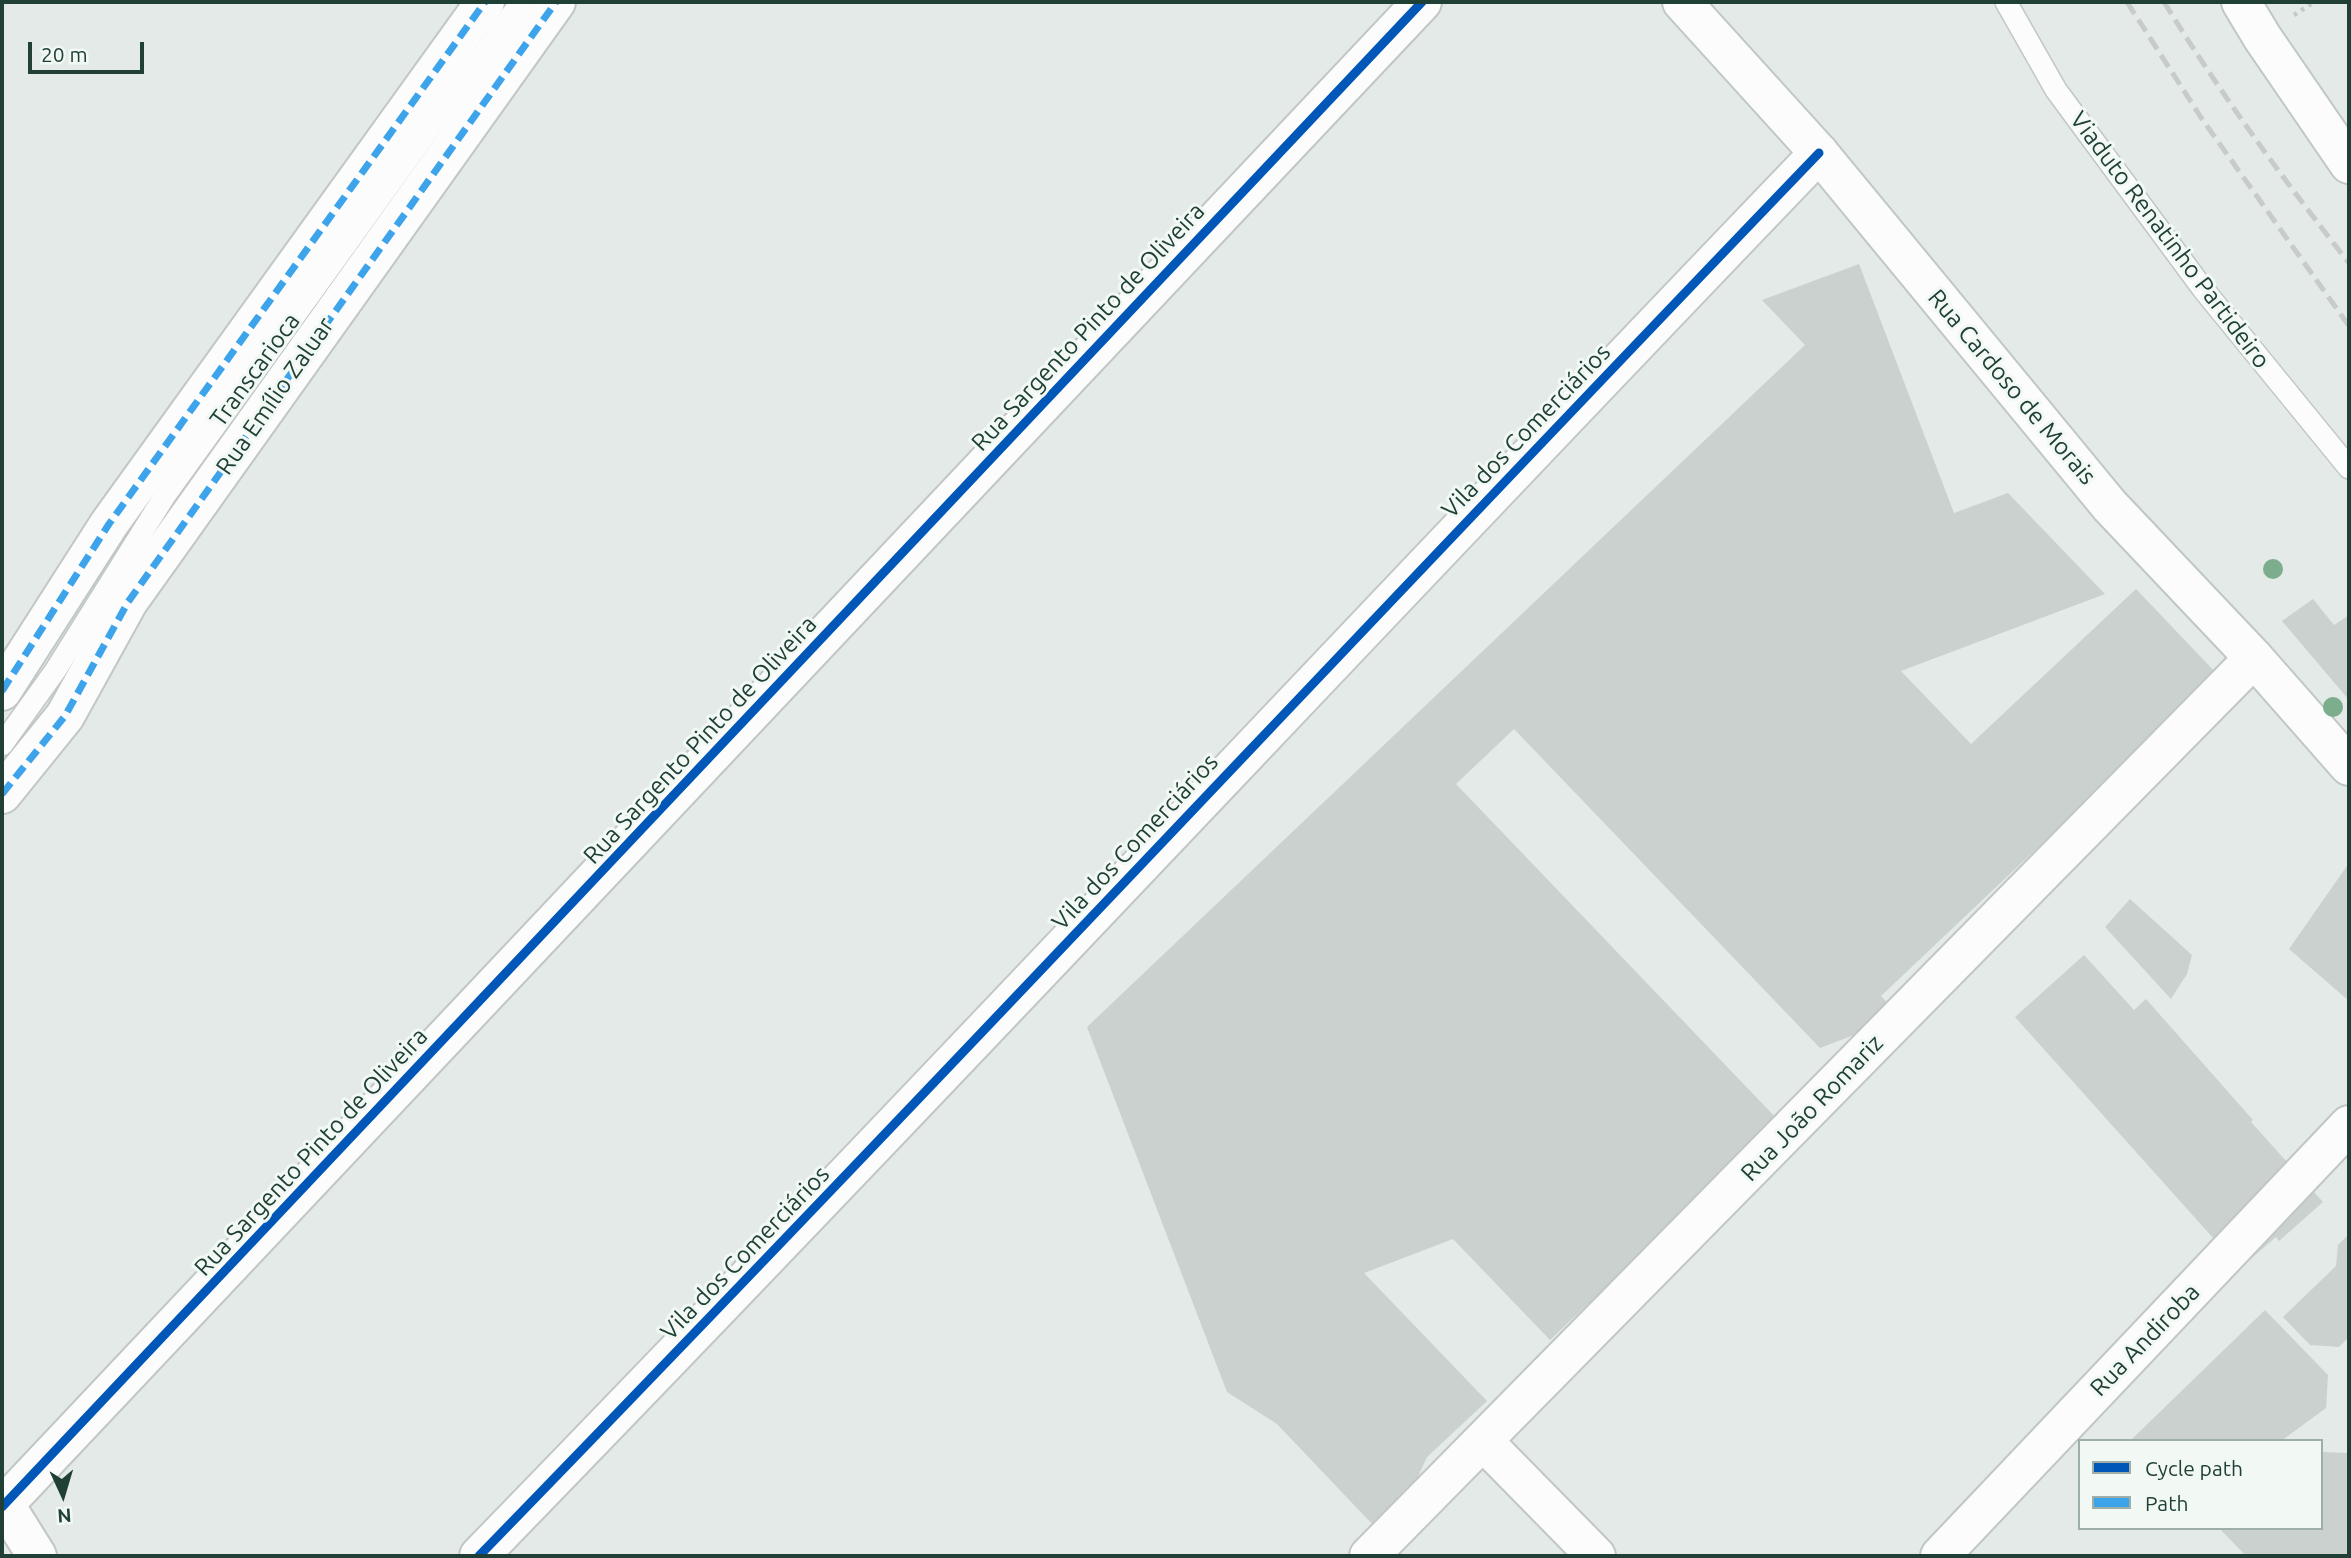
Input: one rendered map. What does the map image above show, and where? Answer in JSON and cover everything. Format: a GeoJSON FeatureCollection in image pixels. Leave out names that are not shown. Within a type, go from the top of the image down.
{"type":"FeatureCollection","features":[{"type":"Feature","properties":{"kind":"street"},"geometry":{"type":"LineString","coordinates":[[2,691],[109,524],[485,2]]}},
{"type":"Feature","properties":{"kind":"street","name":"Rua Emílio Zaluar"},"geometry":{"type":"LineString","coordinates":[[2,794],[65,716],[128,602],[556,2]]}},
{"type":"Feature","properties":{"kind":"street","name":"Rua Sargento Pinto de Oliveira"},"geometry":{"type":"LineString","coordinates":[[3,1506],[1422,2]]}},
{"type":"Feature","properties":{"kind":"street","name":"Rua Cardoso de Morais"},"geometry":{"type":"LineString","coordinates":[[1682,2],[1819,153],[2110,506],[2254,658],[2349,766]]}},
{"type":"Feature","properties":{"kind":"street"},"geometry":{"type":"LineString","coordinates":[[2241,2],[2349,164]]}},
{"type":"Feature","properties":{"kind":"street","name":"Vila dos Comerciários"},"geometry":{"type":"LineString","coordinates":[[480,1556],[691,1338],[1819,153]]}},
{"type":"Feature","properties":{"kind":"street","name":"Rua João Romariz"},"geometry":{"type":"LineString","coordinates":[[1369,1556],[2254,658]]}},
{"type":"Feature","properties":{"kind":"street","name":"Rua Andiroba"},"geometry":{"type":"LineString","coordinates":[[1940,1556],[2349,1125]]}},
{"type":"Feature","properties":{"kind":"street"},"geometry":{"type":"LineString","coordinates":[[1483,1443],[1596,1556]]}},
{"type":"Feature","properties":{"kind":"street"},"geometry":{"type":"LineString","coordinates":[[3,1506],[37,1556]]}},
{"type":"Feature","properties":{"kind":"lane","name":"Transcarioca"},"geometry":{"type":"LineString","coordinates":[[2,746],[55,671],[166,494],[520,2]]}},
{"type":"Feature","properties":{"kind":"lane","name":"Viaduto Renatinho Partideiro"},"geometry":{"type":"LineString","coordinates":[[2006,2],[2056,90],[2072,112],[2203,289],[2349,468]]}},
{"type":"Feature","properties":{"kind":"building"},"geometry":{"type":"Polygon","coordinates":[[[1859,264],[1954,513],[2008,493],[2105,594],[1901,671],[1971,744],[2136,589],[2219,676],[1881,996],[1901,1017],[1820,1048],[1514,729],[1456,784],[1780,1122],[1550,1340],[1453,1239],[1364,1273],[1487,1401],[1427,1457],[1411,1492],[1374,1526],[1277,1424],[1227,1392],[1087,1027],[1805,345],[1762,300],[1859,264]]]}},
{"type":"Feature","properties":{"kind":"building"},"geometry":{"type":"Polygon","coordinates":[[[2313,599],[2334,625],[2349,615],[2349,700],[2282,621],[2313,599]]]}},
{"type":"Feature","properties":{"kind":"building"},"geometry":{"type":"Polygon","coordinates":[[[2349,863],[2349,1001],[2289,949],[2349,863]]]}},
{"type":"Feature","properties":{"kind":"building"},"geometry":{"type":"Polygon","coordinates":[[[2130,899],[2192,955],[2187,974],[2171,999],[2105,927],[2130,899]]]}},
{"type":"Feature","properties":{"kind":"building"},"geometry":{"type":"Polygon","coordinates":[[[2084,955],[2134,1010],[2146,999],[2323,1202],[2279,1241],[2276,1237],[2240,1268],[2015,1017],[2084,955]]]}},
{"type":"Feature","properties":{"kind":"building"},"geometry":{"type":"Polygon","coordinates":[[[2349,1234],[2349,1337],[2339,1347],[2310,1345],[2283,1317],[2336,1266],[2338,1245],[2349,1234]]]}},
{"type":"Feature","properties":{"kind":"building"},"geometry":{"type":"Polygon","coordinates":[[[2265,1310],[2328,1375],[2326,1408],[2284,1439],[2132,1439],[2265,1310]]]}},
{"type":"Feature","properties":{"kind":"building"},"geometry":{"type":"Polygon","coordinates":[[[2323,1452],[2349,1453],[2349,1556],[2246,1556],[2221,1530],[2323,1530],[2323,1452]]]}},
{"type":"Feature","properties":{"kind":"railway"},"geometry":{"type":"LineString","coordinates":[[2127,2],[2202,119],[2349,326]]}},
{"type":"Feature","properties":{"kind":"railway"},"geometry":{"type":"LineString","coordinates":[[2164,2],[2253,135],[2349,263]]}},
{"type":"Feature","properties":{"kind":"marked path"},"geometry":{"type":"LineString","coordinates":[[2,691],[109,524],[485,2]]}},
{"type":"Feature","properties":{"kind":"marked path"},"geometry":{"type":"LineString","coordinates":[[2,794],[65,716],[128,602],[556,2]]}},
{"type":"Feature","properties":{"kind":"cycle path"},"geometry":{"type":"LineString","coordinates":[[2,1507],[1422,2]]}},
{"type":"Feature","properties":{"kind":"cycle path"},"geometry":{"type":"LineString","coordinates":[[479,1556],[816,1207],[1819,153]]}}]}
